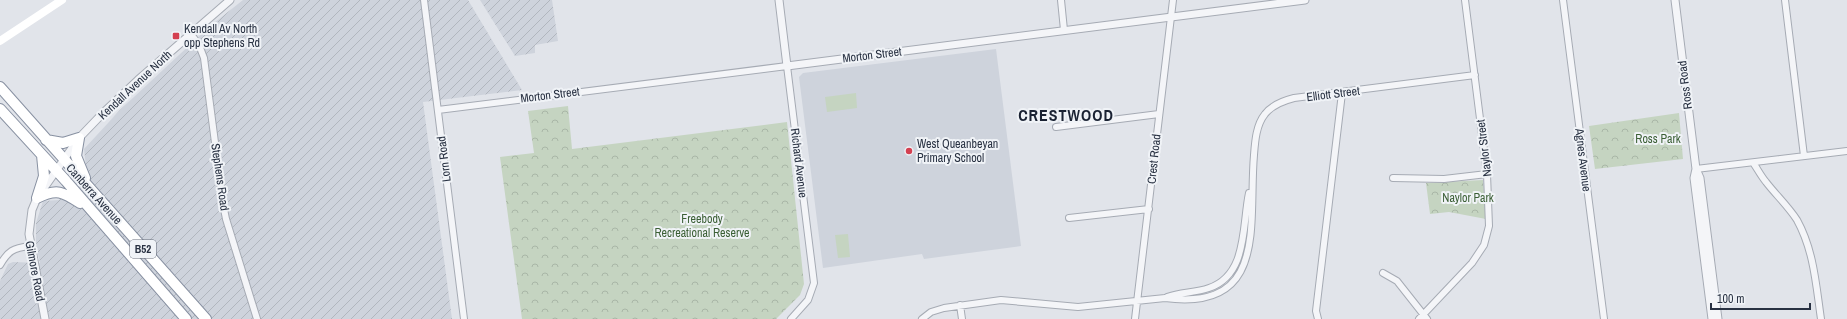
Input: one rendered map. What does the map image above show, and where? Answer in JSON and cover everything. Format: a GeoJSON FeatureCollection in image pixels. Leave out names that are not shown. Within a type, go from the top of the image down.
{"type":"FeatureCollection","features":[{"type":"Feature","properties":{"kind":"highway","name":"Canberra Avenue"},"geometry":{"type":"LineString","coordinates":[[0,87],[30,122],[52,143],[63,160],[206,319]]}},
{"type":"Feature","properties":{"kind":"highway","name":"Canberra Avenue"},"geometry":{"type":"LineString","coordinates":[[0,109],[91,209],[186,319]]}},
{"type":"Feature","properties":{"kind":"highway"},"geometry":{"type":"LineString","coordinates":[[52,143],[70,142],[79,138]]}},
{"type":"Feature","properties":{"kind":"highway"},"geometry":{"type":"LineString","coordinates":[[79,138],[77,150],[78,163],[96,196]]}},
{"type":"Feature","properties":{"kind":"highway"},"geometry":{"type":"LineString","coordinates":[[37,198],[44,176],[42,154]]}},
{"type":"Feature","properties":{"kind":"highway"},"geometry":{"type":"LineString","coordinates":[[37,198],[53,191],[60,192],[91,209]]}},
{"type":"Feature","properties":{"kind":"main road"},"geometry":{"type":"LineString","coordinates":[[0,41],[62,0]]}},
{"type":"Feature","properties":{"kind":"street","name":"Kendall Avenue North"},"geometry":{"type":"LineString","coordinates":[[63,160],[79,138],[104,112],[230,0]]}},
{"type":"Feature","properties":{"kind":"street","name":"Lorn Road"},"geometry":{"type":"LineString","coordinates":[[424,0],[464,319]]}},
{"type":"Feature","properties":{"kind":"street","name":"Richard Avenue"},"geometry":{"type":"LineString","coordinates":[[779,0],[814,283],[808,300],[791,319]]}},
{"type":"Feature","properties":{"kind":"street"},"geometry":{"type":"LineString","coordinates":[[1061,0],[1064,30]]}},
{"type":"Feature","properties":{"kind":"street","name":"Crest Road"},"geometry":{"type":"LineString","coordinates":[[1135,319],[1173,0]]}},
{"type":"Feature","properties":{"kind":"street","name":"Morton Street"},"geometry":{"type":"LineString","coordinates":[[438,110],[1305,0]]}},
{"type":"Feature","properties":{"kind":"street","name":"Naylor Street"},"geometry":{"type":"LineString","coordinates":[[1423,317],[1472,263],[1484,246],[1489,226],[1487,174],[1465,0]]}},
{"type":"Feature","properties":{"kind":"street","name":"Agnes Avenue"},"geometry":{"type":"LineString","coordinates":[[1563,0],[1604,319]]}},
{"type":"Feature","properties":{"kind":"street","name":"Ross Road"},"geometry":{"type":"LineString","coordinates":[[1675,0],[1696,170],[1700,178],[1718,319]]}},
{"type":"Feature","properties":{"kind":"street"},"geometry":{"type":"LineString","coordinates":[[1785,0],[1804,156]]}},
{"type":"Feature","properties":{"kind":"street","name":"Stephens Road"},"geometry":{"type":"LineString","coordinates":[[191,34],[199,45],[204,58],[226,219],[257,319]]}},
{"type":"Feature","properties":{"kind":"street","name":"Elliott Street"},"geometry":{"type":"LineString","coordinates":[[922,319],[939,309],[1001,300],[1078,307],[1138,300],[1207,297],[1222,291],[1236,279],[1248,256],[1252,214],[1252,182],[1255,142],[1259,124],[1264,115],[1277,104],[1285,100],[1475,76]]}},
{"type":"Feature","properties":{"kind":"street"},"geometry":{"type":"LineString","coordinates":[[1318,319],[1316,311],[1342,93]]}},
{"type":"Feature","properties":{"kind":"street"},"geometry":{"type":"LineString","coordinates":[[1056,127],[1159,114]]}},
{"type":"Feature","properties":{"kind":"street"},"geometry":{"type":"LineString","coordinates":[[1696,170],[1754,164],[1847,151]]}},
{"type":"Feature","properties":{"kind":"street","name":"Gilmore Road"},"geometry":{"type":"LineString","coordinates":[[45,319],[30,246],[29,222],[37,198],[63,160]]}},
{"type":"Feature","properties":{"kind":"street"},"geometry":{"type":"LineString","coordinates":[[1754,164],[1765,181],[1787,206],[1797,221],[1805,238],[1812,258],[1821,319]]}},
{"type":"Feature","properties":{"kind":"street","name":"Ross Road"},"geometry":{"type":"LineString","coordinates":[[1696,170],[1694,178],[1712,319]]}},
{"type":"Feature","properties":{"kind":"street"},"geometry":{"type":"LineString","coordinates":[[1393,178],[1444,179],[1487,174]]}},
{"type":"Feature","properties":{"kind":"street"},"geometry":{"type":"LineString","coordinates":[[1069,218],[1149,209]]}},
{"type":"Feature","properties":{"kind":"street"},"geometry":{"type":"LineString","coordinates":[[0,265],[10,251],[16,248],[30,246]]}},
{"type":"Feature","properties":{"kind":"street"},"geometry":{"type":"LineString","coordinates":[[1383,272],[1397,281],[1423,317]]}},
{"type":"Feature","properties":{"kind":"street"},"geometry":{"type":"LineString","coordinates":[[960,305],[962,319]]}},
{"type":"Feature","properties":{"kind":"shaded area"},"geometry":{"type":"Polygon","coordinates":[[[243,0],[468,0],[522,90],[423,102],[452,319],[0,319],[0,281],[8,264],[13,262],[40,263],[36,245],[36,223],[43,201],[59,200],[86,167],[84,149],[120,110],[209,27],[243,0]]]}},
{"type":"Feature","properties":{"kind":"shaded area"},"geometry":{"type":"Polygon","coordinates":[[[480,0],[552,0],[558,41],[535,45],[535,53],[515,56],[480,0]]]}},
{"type":"Feature","properties":{"kind":"shaded area","name":"West Queanbeyan Primary School"},"geometry":{"type":"Polygon","coordinates":[[[996,49],[1021,246],[924,259],[922,254],[823,268],[799,77],[803,73],[996,49]]]}},
{"type":"Feature","properties":{"kind":"green space"},"geometry":{"type":"Polygon","coordinates":[[[856,93],[857,108],[827,112],[825,97],[856,93]]]}},
{"type":"Feature","properties":{"kind":"green space","name":"Freebody Recreational Reserve"},"geometry":{"type":"Polygon","coordinates":[[[568,106],[572,149],[787,122],[804,284],[800,295],[776,319],[522,319],[500,157],[534,153],[528,111],[568,106]]]}},
{"type":"Feature","properties":{"kind":"green space","name":"Ross Park"},"geometry":{"type":"Polygon","coordinates":[[[1679,113],[1683,159],[1595,169],[1589,126],[1679,113]]]}},
{"type":"Feature","properties":{"kind":"green space","name":"Naylor Park"},"geometry":{"type":"Polygon","coordinates":[[[1483,180],[1486,219],[1449,212],[1430,214],[1426,183],[1483,180]]]}},
{"type":"Feature","properties":{"kind":"green space"},"geometry":{"type":"Polygon","coordinates":[[[848,234],[850,257],[838,258],[835,235],[848,234]]]}},
{"type":"Feature","properties":{"kind":"place","name":"Kendall Av North opp Stephens Rd"},"geometry":{"type":"Point","coordinates":[176,36]}},
{"type":"Feature","properties":{"kind":"place","name":"West Queanbeyan Primary School"},"geometry":{"type":"Point","coordinates":[909,151]}},
{"type":"Feature","properties":{"kind":"district","name":"CRESTWOOD"},"geometry":{"type":"Point","coordinates":[1066,115]}}]}
